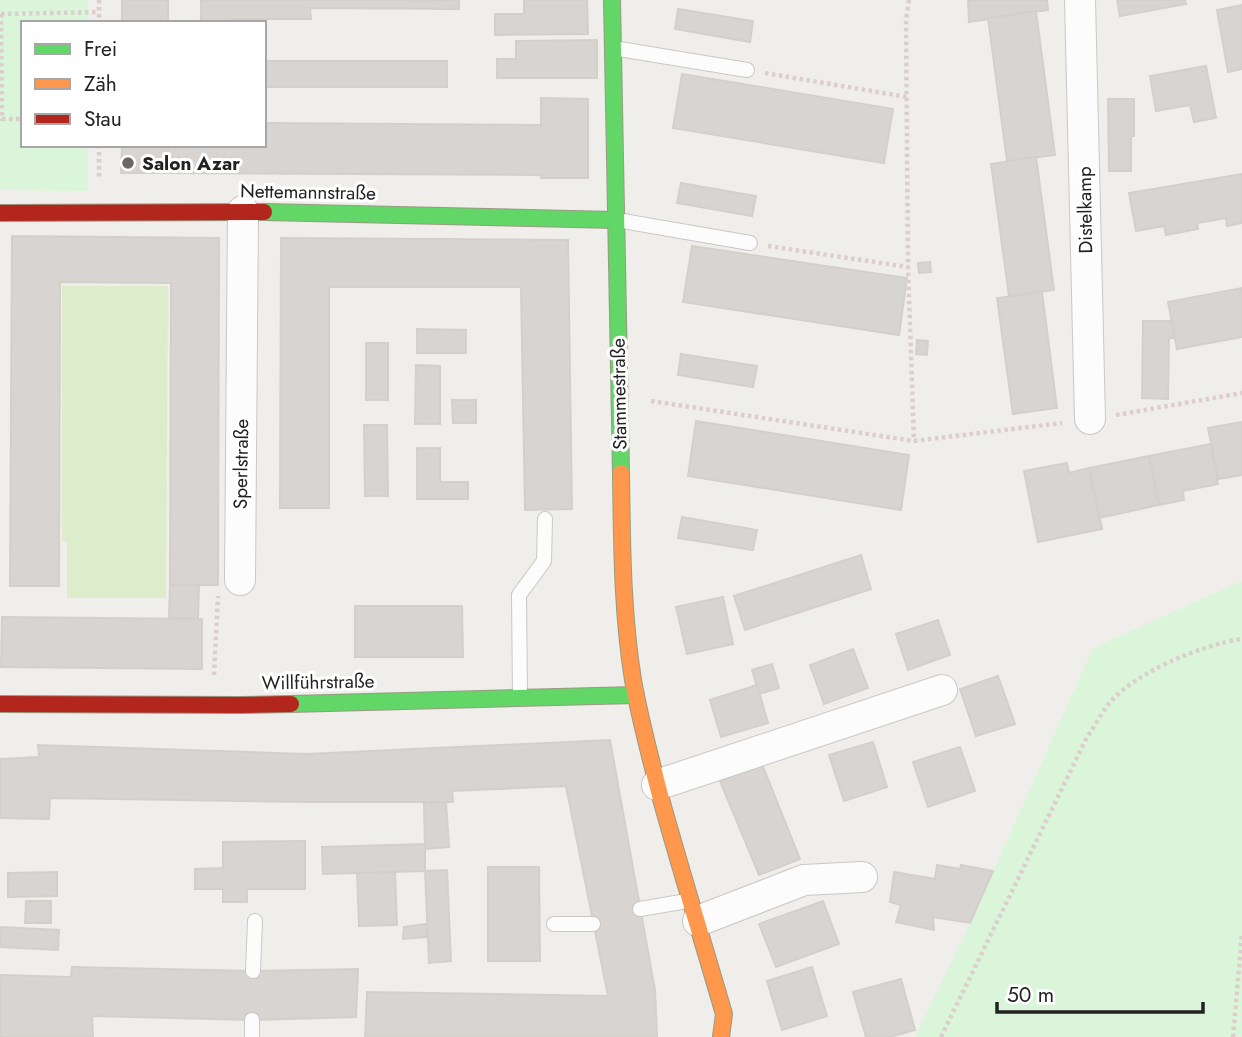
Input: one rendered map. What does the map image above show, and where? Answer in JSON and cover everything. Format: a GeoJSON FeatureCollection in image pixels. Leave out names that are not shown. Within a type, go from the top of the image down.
{"type":"FeatureCollection","features":[{"type":"Feature","properties":{"kind":"street","name":"Stammestraße"},"geometry":{"type":"LineString","coordinates":[[612,0],[625,613],[636,695],[657,785],[724,1014],[721,1037]]}},
{"type":"Feature","properties":{"kind":"street","name":"Distelkamp"},"geometry":{"type":"LineString","coordinates":[[1080,0],[1090,419]]}},
{"type":"Feature","properties":{"kind":"street","name":"Nettemannstraße"},"geometry":{"type":"LineString","coordinates":[[0,213],[243,211],[615,220]]}},
{"type":"Feature","properties":{"kind":"street","name":"Sperlstraße"},"geometry":{"type":"LineString","coordinates":[[240,580],[243,211]]}},
{"type":"Feature","properties":{"kind":"street"},"geometry":{"type":"LineString","coordinates":[[657,785],[942,690]]}},
{"type":"Feature","properties":{"kind":"street","name":"Willführstraße"},"geometry":{"type":"LineString","coordinates":[[0,704],[213,705],[636,695]]}},
{"type":"Feature","properties":{"kind":"street"},"geometry":{"type":"LineString","coordinates":[[695,910],[804,880],[862,877]]}},
{"type":"Feature","properties":{"kind":"lane"},"geometry":{"type":"LineString","coordinates":[[613,48],[747,70]]}},
{"type":"Feature","properties":{"kind":"lane"},"geometry":{"type":"LineString","coordinates":[[615,220],[750,243]]}},
{"type":"Feature","properties":{"kind":"lane"},"geometry":{"type":"LineString","coordinates":[[520,698],[519,595],[544,561],[545,519]]}},
{"type":"Feature","properties":{"kind":"lane"},"geometry":{"type":"LineString","coordinates":[[640,909],[695,910]]}},
{"type":"Feature","properties":{"kind":"lane"},"geometry":{"type":"LineString","coordinates":[[253,971],[255,922]]}},
{"type":"Feature","properties":{"kind":"lane"},"geometry":{"type":"LineString","coordinates":[[554,924],[593,924]]}},
{"type":"Feature","properties":{"kind":"lane"},"geometry":{"type":"LineString","coordinates":[[252,1020],[252,1037]]}},
{"type":"Feature","properties":{"kind":"path"},"geometry":{"type":"LineString","coordinates":[[99,0],[99,21]]}},
{"type":"Feature","properties":{"kind":"path"},"geometry":{"type":"LineString","coordinates":[[909,0],[906,20],[908,267],[914,441]]}},
{"type":"Feature","properties":{"kind":"path"},"geometry":{"type":"LineString","coordinates":[[21,119],[2,119],[1,14],[99,12]]}},
{"type":"Feature","properties":{"kind":"path"},"geometry":{"type":"LineString","coordinates":[[747,70],[907,97]]}},
{"type":"Feature","properties":{"kind":"path"},"geometry":{"type":"LineString","coordinates":[[750,243],[908,267]]}},
{"type":"Feature","properties":{"kind":"path"},"geometry":{"type":"LineString","coordinates":[[619,396],[914,441],[1090,419],[1242,393]]}},
{"type":"Feature","properties":{"kind":"path"},"geometry":{"type":"LineString","coordinates":[[213,705],[218,593],[240,580]]}},
{"type":"Feature","properties":{"kind":"path"},"geometry":{"type":"LineString","coordinates":[[942,1037],[1087,737],[1110,703],[1133,682],[1178,659],[1221,642],[1242,639]]}},
{"type":"Feature","properties":{"kind":"path"},"geometry":{"type":"LineString","coordinates":[[1233,1037],[1242,933]]}},
{"type":"Feature","properties":{"kind":"green space"},"geometry":{"type":"Polygon","coordinates":[[[0,0],[88,0],[89,21],[21,21],[21,147],[88,147],[88,191],[0,190],[0,0]]]}},
{"type":"Feature","properties":{"kind":"green space"},"geometry":{"type":"Polygon","coordinates":[[[62,286],[168,286],[166,598],[67,598],[67,542],[62,542],[62,286]]]}},
{"type":"Feature","properties":{"kind":"green space"},"geometry":{"type":"Polygon","coordinates":[[[1242,581],[1242,1037],[915,1037],[970,923],[1093,648],[1242,581]]]}},
{"type":"Feature","properties":{"kind":"building"},"geometry":{"type":"Polygon","coordinates":[[[122,0],[168,0],[168,21],[122,21],[122,0]]]}},
{"type":"Feature","properties":{"kind":"building"},"geometry":{"type":"Polygon","coordinates":[[[201,0],[459,0],[459,9],[310,8],[311,19],[201,21],[201,0]]]}},
{"type":"Feature","properties":{"kind":"building"},"geometry":{"type":"Polygon","coordinates":[[[524,0],[587,0],[588,34],[495,35],[495,14],[524,14],[524,0]]]}},
{"type":"Feature","properties":{"kind":"building"},"geometry":{"type":"Polygon","coordinates":[[[968,0],[1047,0],[1048,10],[969,22],[968,0]]]}},
{"type":"Feature","properties":{"kind":"building"},"geometry":{"type":"Polygon","coordinates":[[[1117,0],[1185,0],[1186,4],[1120,16],[1117,0]]]}},
{"type":"Feature","properties":{"kind":"building"},"geometry":{"type":"Polygon","coordinates":[[[1242,5],[1242,69],[1228,72],[1217,10],[1242,5]]]}},
{"type":"Feature","properties":{"kind":"building"},"geometry":{"type":"Polygon","coordinates":[[[678,9],[753,21],[750,42],[675,29],[678,9]]]}},
{"type":"Feature","properties":{"kind":"building"},"geometry":{"type":"Polygon","coordinates":[[[1036,11],[1055,155],[1007,161],[988,18],[1036,11]]]}},
{"type":"Feature","properties":{"kind":"building"},"geometry":{"type":"Polygon","coordinates":[[[597,40],[597,78],[497,78],[497,59],[516,59],[516,41],[597,40]]]}},
{"type":"Feature","properties":{"kind":"building"},"geometry":{"type":"Polygon","coordinates":[[[266,61],[447,61],[447,87],[266,87],[266,61]]]}},
{"type":"Feature","properties":{"kind":"building"},"geometry":{"type":"Polygon","coordinates":[[[1206,66],[1216,118],[1194,122],[1190,105],[1156,111],[1150,76],[1206,66]]]}},
{"type":"Feature","properties":{"kind":"building"},"geometry":{"type":"Polygon","coordinates":[[[682,74],[893,109],[884,163],[673,128],[682,74]]]}},
{"type":"Feature","properties":{"kind":"building"},"geometry":{"type":"Polygon","coordinates":[[[541,98],[588,99],[588,178],[541,178],[541,175],[167,173],[168,147],[266,147],[266,123],[541,125],[541,98]]]}},
{"type":"Feature","properties":{"kind":"building"},"geometry":{"type":"Polygon","coordinates":[[[1108,99],[1134,99],[1131,171],[1109,171],[1108,99]]]}},
{"type":"Feature","properties":{"kind":"building"},"geometry":{"type":"Polygon","coordinates":[[[122,147],[168,147],[167,173],[121,173],[122,147]]]}},
{"type":"Feature","properties":{"kind":"building"},"geometry":{"type":"Polygon","coordinates":[[[1036,157],[1054,290],[1009,296],[991,164],[1036,157]]]}},
{"type":"Feature","properties":{"kind":"building"},"geometry":{"type":"Polygon","coordinates":[[[1242,174],[1242,223],[1227,226],[1226,218],[1197,223],[1198,229],[1166,235],[1164,226],[1136,231],[1129,193],[1242,174]]]}},
{"type":"Feature","properties":{"kind":"building"},"geometry":{"type":"Polygon","coordinates":[[[681,183],[756,196],[752,216],[677,203],[681,183]]]}},
{"type":"Feature","properties":{"kind":"building"},"geometry":{"type":"Polygon","coordinates":[[[12,236],[219,238],[218,585],[170,585],[171,283],[60,282],[59,586],[10,586],[12,236]]]}},
{"type":"Feature","properties":{"kind":"building"},"geometry":{"type":"Polygon","coordinates":[[[281,238],[568,240],[572,509],[525,510],[521,287],[329,287],[329,508],[280,508],[281,238]]]}},
{"type":"Feature","properties":{"kind":"building"},"geometry":{"type":"Polygon","coordinates":[[[692,246],[907,278],[899,335],[683,302],[692,246]]]}},
{"type":"Feature","properties":{"kind":"building"},"geometry":{"type":"Polygon","coordinates":[[[930,262],[931,272],[919,273],[918,263],[930,262]]]}},
{"type":"Feature","properties":{"kind":"building"},"geometry":{"type":"Polygon","coordinates":[[[1242,288],[1242,337],[1177,349],[1168,302],[1242,288]]]}},
{"type":"Feature","properties":{"kind":"building"},"geometry":{"type":"Polygon","coordinates":[[[1042,292],[1057,408],[1013,414],[997,298],[1042,292]]]}},
{"type":"Feature","properties":{"kind":"building"},"geometry":{"type":"Polygon","coordinates":[[[1143,321],[1172,321],[1175,338],[1169,338],[1168,399],[1142,398],[1143,321]]]}},
{"type":"Feature","properties":{"kind":"building"},"geometry":{"type":"Polygon","coordinates":[[[417,329],[466,330],[466,353],[417,353],[417,329]]]}},
{"type":"Feature","properties":{"kind":"building"},"geometry":{"type":"Polygon","coordinates":[[[917,340],[928,341],[927,355],[916,354],[917,340]]]}},
{"type":"Feature","properties":{"kind":"building"},"geometry":{"type":"Polygon","coordinates":[[[366,343],[388,343],[388,400],[366,400],[366,343]]]}},
{"type":"Feature","properties":{"kind":"building"},"geometry":{"type":"Polygon","coordinates":[[[681,354],[757,366],[753,387],[678,375],[681,354]]]}},
{"type":"Feature","properties":{"kind":"building"},"geometry":{"type":"Polygon","coordinates":[[[416,365],[440,366],[440,424],[415,424],[416,365]]]}},
{"type":"Feature","properties":{"kind":"building"},"geometry":{"type":"Polygon","coordinates":[[[452,400],[476,400],[476,423],[453,423],[452,400]]]}},
{"type":"Feature","properties":{"kind":"building"},"geometry":{"type":"Polygon","coordinates":[[[696,421],[909,455],[901,510],[688,476],[696,421]]]}},
{"type":"Feature","properties":{"kind":"building"},"geometry":{"type":"Polygon","coordinates":[[[1242,422],[1242,475],[1218,479],[1208,428],[1242,422]]]}},
{"type":"Feature","properties":{"kind":"building"},"geometry":{"type":"Polygon","coordinates":[[[364,425],[387,425],[388,496],[365,496],[364,425]]]}},
{"type":"Feature","properties":{"kind":"building"},"geometry":{"type":"Polygon","coordinates":[[[1211,444],[1218,484],[1183,491],[1184,500],[1159,505],[1149,456],[1211,444]]]}},
{"type":"Feature","properties":{"kind":"building"},"geometry":{"type":"Polygon","coordinates":[[[417,448],[440,448],[440,482],[468,482],[468,499],[417,499],[417,448]]]}},
{"type":"Feature","properties":{"kind":"building"},"geometry":{"type":"Polygon","coordinates":[[[1149,456],[1159,505],[1099,518],[1089,468],[1149,456]]]}},
{"type":"Feature","properties":{"kind":"building"},"geometry":{"type":"Polygon","coordinates":[[[1067,463],[1069,473],[1089,468],[1102,529],[1038,542],[1024,471],[1067,463]]]}},
{"type":"Feature","properties":{"kind":"building"},"geometry":{"type":"Polygon","coordinates":[[[682,517],[757,530],[753,550],[678,538],[682,517]]]}},
{"type":"Feature","properties":{"kind":"building"},"geometry":{"type":"Polygon","coordinates":[[[861,555],[871,589],[745,630],[734,596],[861,555]]]}},
{"type":"Feature","properties":{"kind":"building"},"geometry":{"type":"Polygon","coordinates":[[[170,585],[199,585],[198,618],[169,618],[170,585]]]}},
{"type":"Feature","properties":{"kind":"building"},"geometry":{"type":"Polygon","coordinates":[[[723,597],[733,644],[687,654],[676,607],[723,597]]]}},
{"type":"Feature","properties":{"kind":"building"},"geometry":{"type":"Polygon","coordinates":[[[355,606],[462,606],[463,657],[355,657],[355,606]]]}},
{"type":"Feature","properties":{"kind":"building"},"geometry":{"type":"Polygon","coordinates":[[[2,617],[202,619],[202,669],[1,667],[2,617]]]}},
{"type":"Feature","properties":{"kind":"building"},"geometry":{"type":"Polygon","coordinates":[[[938,620],[950,655],[908,670],[896,634],[938,620]]]}},
{"type":"Feature","properties":{"kind":"building"},"geometry":{"type":"Polygon","coordinates":[[[853,649],[868,688],[824,704],[810,665],[853,649]]]}},
{"type":"Feature","properties":{"kind":"building"},"geometry":{"type":"Polygon","coordinates":[[[772,664],[779,688],[759,694],[752,670],[772,664]]]}},
{"type":"Feature","properties":{"kind":"building"},"geometry":{"type":"Polygon","coordinates":[[[998,676],[1015,724],[976,736],[960,689],[998,676]]]}},
{"type":"Feature","properties":{"kind":"building"},"geometry":{"type":"Polygon","coordinates":[[[757,685],[768,723],[721,737],[710,700],[757,685]]]}},
{"type":"Feature","properties":{"kind":"building"},"geometry":{"type":"Polygon","coordinates":[[[610,740],[655,990],[657,1037],[365,1037],[367,992],[608,996],[566,786],[452,791],[453,802],[50,798],[49,819],[0,818],[0,759],[39,757],[38,745],[307,754],[610,740]]]}},
{"type":"Feature","properties":{"kind":"building"},"geometry":{"type":"Polygon","coordinates":[[[873,742],[887,787],[844,801],[829,755],[873,742]]]}},
{"type":"Feature","properties":{"kind":"building"},"geometry":{"type":"Polygon","coordinates":[[[960,747],[975,791],[928,807],[913,762],[960,747]]]}},
{"type":"Feature","properties":{"kind":"building"},"geometry":{"type":"Polygon","coordinates":[[[762,764],[800,859],[759,875],[720,781],[762,764]]]}},
{"type":"Feature","properties":{"kind":"building"},"geometry":{"type":"Polygon","coordinates":[[[446,802],[449,847],[425,849],[424,803],[446,802]]]}},
{"type":"Feature","properties":{"kind":"building"},"geometry":{"type":"Polygon","coordinates":[[[305,841],[305,889],[247,889],[247,902],[223,902],[223,889],[195,889],[195,869],[223,868],[223,842],[305,841]]]}},
{"type":"Feature","properties":{"kind":"building"},"geometry":{"type":"Polygon","coordinates":[[[425,844],[425,871],[323,874],[322,847],[425,844]]]}},
{"type":"Feature","properties":{"kind":"building"},"geometry":{"type":"Polygon","coordinates":[[[937,865],[960,869],[961,865],[993,871],[970,923],[933,917],[934,930],[896,922],[901,905],[890,902],[894,872],[935,879],[937,865]]]}},
{"type":"Feature","properties":{"kind":"building"},"geometry":{"type":"Polygon","coordinates":[[[488,867],[539,867],[540,961],[488,961],[488,867]]]}},
{"type":"Feature","properties":{"kind":"building"},"geometry":{"type":"Polygon","coordinates":[[[447,870],[451,961],[429,963],[425,871],[447,870]]]}},
{"type":"Feature","properties":{"kind":"building"},"geometry":{"type":"Polygon","coordinates":[[[57,872],[57,896],[8,897],[8,873],[57,872]]]}},
{"type":"Feature","properties":{"kind":"building"},"geometry":{"type":"Polygon","coordinates":[[[395,872],[397,925],[359,926],[357,873],[395,872]]]}},
{"type":"Feature","properties":{"kind":"building"},"geometry":{"type":"Polygon","coordinates":[[[26,901],[51,901],[51,923],[25,923],[26,901]]]}},
{"type":"Feature","properties":{"kind":"building"},"geometry":{"type":"Polygon","coordinates":[[[823,901],[839,944],[776,967],[759,924],[823,901]]]}},
{"type":"Feature","properties":{"kind":"building"},"geometry":{"type":"Polygon","coordinates":[[[427,924],[427,937],[403,939],[404,927],[427,924]]]}},
{"type":"Feature","properties":{"kind":"building"},"geometry":{"type":"Polygon","coordinates":[[[0,927],[59,930],[58,950],[0,947],[0,927]]]}},
{"type":"Feature","properties":{"kind":"building"},"geometry":{"type":"Polygon","coordinates":[[[72,967],[253,971],[358,969],[356,1017],[252,1020],[92,1016],[93,1037],[0,1037],[0,975],[71,977],[72,967]]]}},
{"type":"Feature","properties":{"kind":"building"},"geometry":{"type":"Polygon","coordinates":[[[812,967],[827,1016],[782,1030],[767,981],[812,967]]]}},
{"type":"Feature","properties":{"kind":"building"},"geometry":{"type":"Polygon","coordinates":[[[901,979],[915,1030],[890,1037],[866,1037],[853,992],[901,979]]]}},
{"type":"Feature","properties":{"kind":"traffic: fast"},"geometry":{"type":"LineString","coordinates":[[612,0],[621,473]]}},
{"type":"Feature","properties":{"kind":"traffic: fast"},"geometry":{"type":"LineString","coordinates":[[264,212],[615,220]]}},
{"type":"Feature","properties":{"kind":"traffic: fast"},"geometry":{"type":"LineString","coordinates":[[291,704],[636,695]]}},
{"type":"Feature","properties":{"kind":"traffic: slow"},"geometry":{"type":"LineString","coordinates":[[621,473],[625,603],[633,680],[661,799],[724,1014],[721,1037]]}},
{"type":"Feature","properties":{"kind":"traffic: jam"},"geometry":{"type":"LineString","coordinates":[[0,213],[264,212]]}},
{"type":"Feature","properties":{"kind":"traffic: jam"},"geometry":{"type":"LineString","coordinates":[[0,704],[291,704]]}},
{"type":"Feature","properties":{"kind":"place","name":"Salon Azar"},"geometry":{"type":"Point","coordinates":[128,163]}}]}
